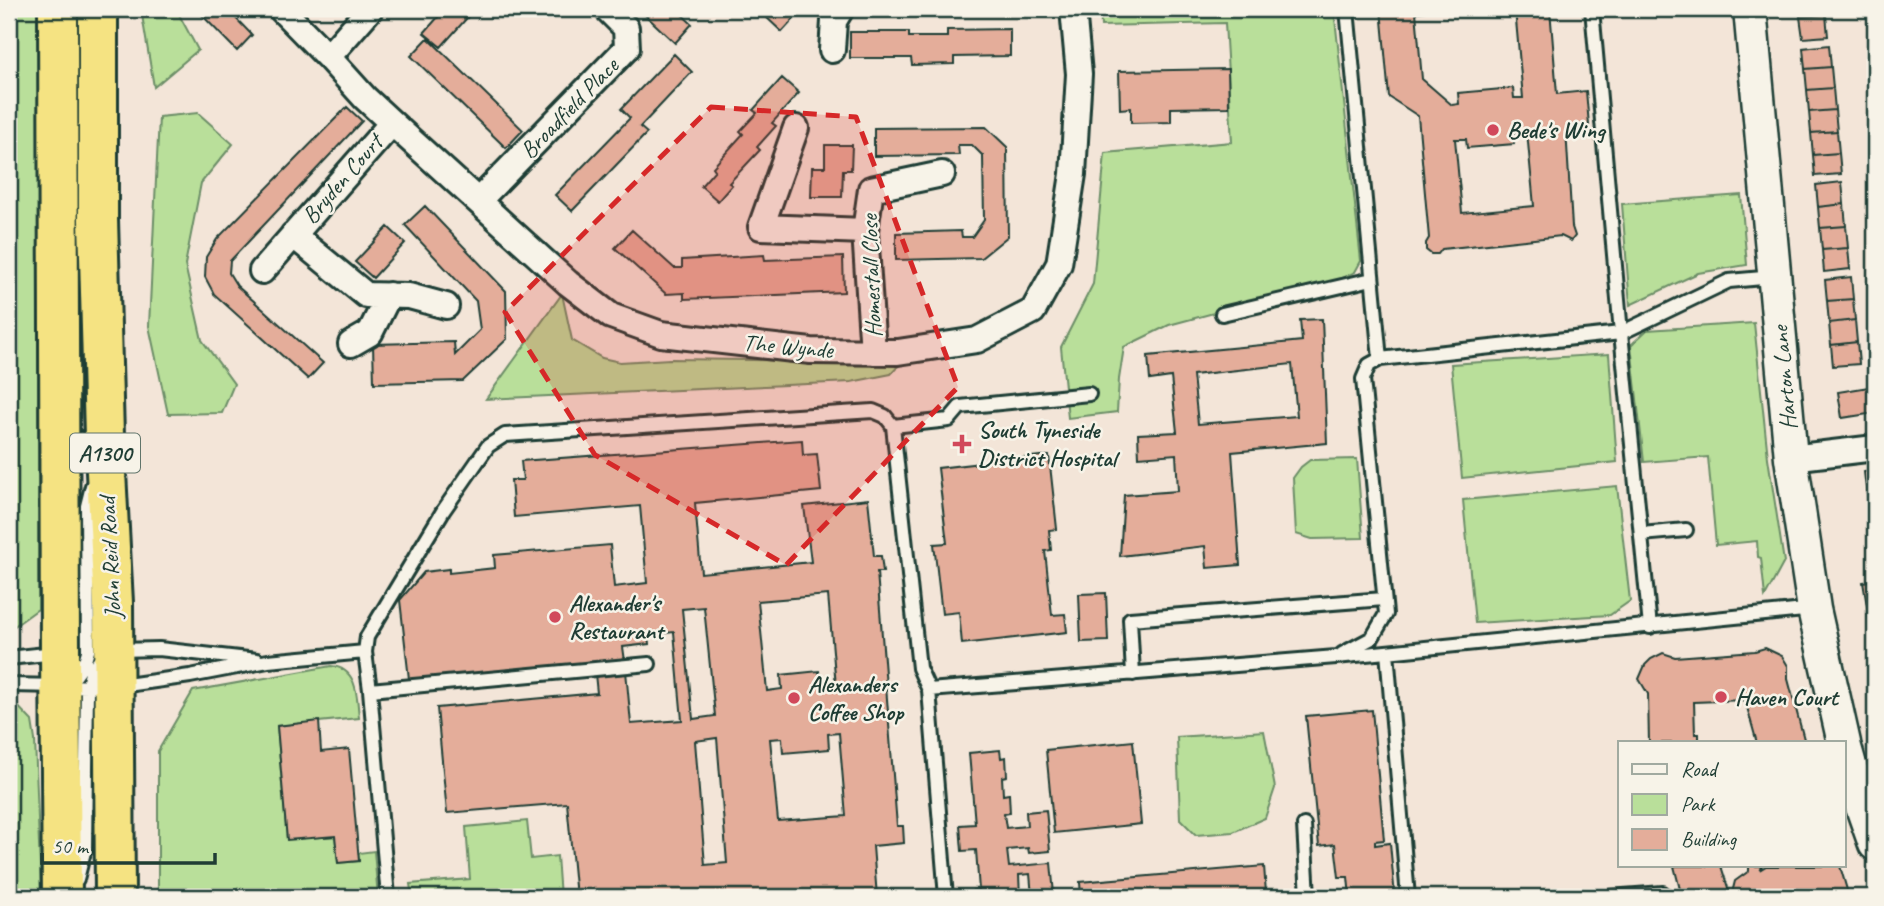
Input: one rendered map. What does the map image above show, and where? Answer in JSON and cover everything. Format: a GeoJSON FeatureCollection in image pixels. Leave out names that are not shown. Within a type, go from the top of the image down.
{"type":"FeatureCollection","features":[{"type":"Feature","properties":{"kind":"highway","name":"John Reid Road"},"geometry":{"type":"LineString","coordinates":[[58,9],[84,665],[115,897]]}},
{"type":"Feature","properties":{"kind":"highway","name":"John Reid Road"},"geometry":{"type":"LineString","coordinates":[[62,897],[104,435],[98,220],[98,9]]}},
{"type":"Feature","properties":{"kind":"street","name":"The Wynde"},"geometry":{"type":"LineString","coordinates":[[281,9],[365,98],[568,284],[611,316],[661,334],[811,351],[873,352],[898,352],[977,341],[1033,312],[1059,264],[1073,174],[1079,74],[1073,9]]}},
{"type":"Feature","properties":{"kind":"street"},"geometry":{"type":"LineString","coordinates":[[328,57],[370,9]]}},
{"type":"Feature","properties":{"kind":"street","name":"Broadfield Place"},"geometry":{"type":"LineString","coordinates":[[478,201],[627,48],[626,28],[607,9]]}},
{"type":"Feature","properties":{"kind":"street"},"geometry":{"type":"LineString","coordinates":[[832,50],[834,20],[841,9]]}},
{"type":"Feature","properties":{"kind":"street","name":"Harton Lane"},"geometry":{"type":"LineString","coordinates":[[1750,9],[1791,458],[1814,609],[1843,741]]}},
{"type":"Feature","properties":{"kind":"street","name":"Bryden Court"},"geometry":{"type":"LineString","coordinates":[[262,271],[392,123]]}},
{"type":"Feature","properties":{"kind":"street"},"geometry":{"type":"LineString","coordinates":[[796,128],[761,227],[865,231]]}},
{"type":"Feature","properties":{"kind":"street","name":"Homestall Close"},"geometry":{"type":"LineString","coordinates":[[873,352],[865,231],[871,189],[942,174]]}},
{"type":"Feature","properties":{"kind":"street","name":"Bryden Court"},"geometry":{"type":"LineString","coordinates":[[293,235],[366,295],[409,296],[446,306]]}},
{"type":"Feature","properties":{"kind":"street"},"geometry":{"type":"LineString","coordinates":[[351,344],[370,333],[389,295]]}},
{"type":"Feature","properties":{"kind":"street"},"geometry":{"type":"LineString","coordinates":[[1791,458],[1875,448]]}},
{"type":"Feature","properties":{"kind":"street","name":"Harton Lane"},"geometry":{"type":"LineString","coordinates":[[1846,751],[1875,844]]}},
{"type":"Feature","properties":{"kind":"lane"},"geometry":{"type":"LineString","coordinates":[[1347,9],[1380,359]]}},
{"type":"Feature","properties":{"kind":"lane"},"geometry":{"type":"LineString","coordinates":[[1592,9],[1650,627]]}},
{"type":"Feature","properties":{"kind":"lane"},"geometry":{"type":"LineString","coordinates":[[1336,657],[1371,638],[1386,614],[1363,379],[1369,365],[1380,359],[1621,333],[1729,281],[1774,277]]}},
{"type":"Feature","properties":{"kind":"lane"},"geometry":{"type":"LineString","coordinates":[[1222,314],[1372,279]]}},
{"type":"Feature","properties":{"kind":"lane"},"geometry":{"type":"LineString","coordinates":[[893,426],[949,421],[961,407],[1089,394]]}},
{"type":"Feature","properties":{"kind":"lane"},"geometry":{"type":"LineString","coordinates":[[388,897],[365,652],[367,637],[443,511],[488,446],[505,435],[873,411],[885,416],[893,426],[919,668],[929,690],[946,897]]}},
{"type":"Feature","properties":{"kind":"lane"},"geometry":{"type":"LineString","coordinates":[[1641,534],[1686,530]]}},
{"type":"Feature","properties":{"kind":"lane"},"geometry":{"type":"LineString","coordinates":[[1133,674],[1130,619],[1384,599]]}},
{"type":"Feature","properties":{"kind":"lane"},"geometry":{"type":"LineString","coordinates":[[929,690],[1336,657],[1814,609]]}},
{"type":"Feature","properties":{"kind":"lane"},"geometry":{"type":"LineString","coordinates":[[9,685],[159,649],[268,661]]}},
{"type":"Feature","properties":{"kind":"lane"},"geometry":{"type":"LineString","coordinates":[[9,658],[190,676],[268,661],[365,652]]}},
{"type":"Feature","properties":{"kind":"lane"},"geometry":{"type":"LineString","coordinates":[[1387,652],[1408,897]]}},
{"type":"Feature","properties":{"kind":"lane"},"geometry":{"type":"LineString","coordinates":[[370,690],[649,664]]}},
{"type":"Feature","properties":{"kind":"lane"},"geometry":{"type":"LineString","coordinates":[[72,897],[85,848],[84,665]]}},
{"type":"Feature","properties":{"kind":"lane"},"geometry":{"type":"LineString","coordinates":[[1304,825],[1308,897]]}},
{"type":"Feature","properties":{"kind":"lane"},"geometry":{"type":"LineString","coordinates":[[1611,897],[1663,893],[1667,897]]}},
{"type":"Feature","properties":{"kind":"highlighted area"},"geometry":{"type":"Polygon","coordinates":[[[711,107],[856,117],[958,387],[786,565],[595,455],[505,312],[711,107]]]}},
{"type":"Feature","properties":{"kind":"green space"},"geometry":{"type":"Polygon","coordinates":[[[9,9],[41,9],[38,128],[38,609],[9,630],[9,9]]]}},
{"type":"Feature","properties":{"kind":"green space"},"geometry":{"type":"Polygon","coordinates":[[[141,9],[176,9],[198,50],[154,87],[141,9]]]}},
{"type":"Feature","properties":{"kind":"green space"},"geometry":{"type":"Polygon","coordinates":[[[1100,9],[1334,9],[1361,261],[1355,272],[1341,279],[1169,325],[1124,347],[1117,412],[1068,418],[1061,347],[1093,284],[1105,153],[1232,142],[1225,23],[1101,26],[1100,9]]]}},
{"type":"Feature","properties":{"kind":"green space"},"geometry":{"type":"Polygon","coordinates":[[[198,113],[233,144],[201,183],[185,265],[202,340],[234,384],[222,413],[168,414],[149,326],[159,117],[198,113]]]}},
{"type":"Feature","properties":{"kind":"green space"},"geometry":{"type":"Polygon","coordinates":[[[1741,195],[1747,265],[1698,273],[1630,305],[1622,204],[1741,195]]]}},
{"type":"Feature","properties":{"kind":"green space"},"geometry":{"type":"Polygon","coordinates":[[[562,294],[572,340],[602,358],[620,362],[670,359],[902,362],[891,374],[851,382],[486,399],[562,294]]]}},
{"type":"Feature","properties":{"kind":"green space"},"geometry":{"type":"Polygon","coordinates":[[[1754,323],[1768,458],[1784,562],[1765,597],[1757,541],[1716,545],[1708,457],[1644,462],[1631,345],[1647,330],[1754,323]]]}},
{"type":"Feature","properties":{"kind":"green space"},"geometry":{"type":"Polygon","coordinates":[[[1609,354],[1617,462],[1462,478],[1451,364],[1609,354]]]}},
{"type":"Feature","properties":{"kind":"green space"},"geometry":{"type":"Polygon","coordinates":[[[1357,459],[1363,538],[1312,539],[1296,534],[1293,478],[1301,467],[1310,460],[1357,459]]]}},
{"type":"Feature","properties":{"kind":"green space"},"geometry":{"type":"Polygon","coordinates":[[[1617,486],[1630,601],[1610,615],[1475,623],[1463,500],[1617,486]]]}},
{"type":"Feature","properties":{"kind":"green space"},"geometry":{"type":"Polygon","coordinates":[[[331,666],[340,668],[351,678],[359,718],[277,726],[287,839],[335,836],[338,863],[359,861],[358,853],[374,851],[378,897],[158,897],[158,751],[193,691],[331,666]]]}},
{"type":"Feature","properties":{"kind":"green space"},"geometry":{"type":"Polygon","coordinates":[[[9,700],[32,721],[41,897],[9,897],[9,700]]]}},
{"type":"Feature","properties":{"kind":"green space"},"geometry":{"type":"Polygon","coordinates":[[[1264,731],[1275,788],[1265,818],[1233,832],[1196,835],[1180,819],[1177,737],[1264,731]]]}},
{"type":"Feature","properties":{"kind":"green space"},"geometry":{"type":"Polygon","coordinates":[[[527,821],[531,859],[557,856],[560,897],[412,897],[410,884],[470,879],[466,827],[527,821]]]}},
{"type":"Feature","properties":{"kind":"building"},"geometry":{"type":"Polygon","coordinates":[[[196,9],[227,9],[252,35],[237,51],[196,9]]]}},
{"type":"Feature","properties":{"kind":"building"},"geometry":{"type":"Polygon","coordinates":[[[445,9],[475,9],[441,47],[424,33],[445,9]]]}},
{"type":"Feature","properties":{"kind":"building"},"geometry":{"type":"Polygon","coordinates":[[[645,9],[676,9],[692,24],[675,43],[642,12],[645,9]]]}},
{"type":"Feature","properties":{"kind":"building"},"geometry":{"type":"Polygon","coordinates":[[[772,9],[803,9],[782,32],[765,16],[772,9]]]}},
{"type":"Feature","properties":{"kind":"building","name":"Bede's Wing"},"geometry":{"type":"Polygon","coordinates":[[[1381,9],[1445,9],[1416,12],[1422,79],[1452,105],[1459,104],[1458,93],[1513,88],[1514,98],[1523,98],[1515,9],[1550,9],[1557,94],[1586,91],[1589,125],[1566,129],[1572,227],[1575,236],[1571,241],[1561,236],[1442,249],[1438,254],[1431,254],[1426,250],[1429,238],[1418,116],[1389,97],[1381,9]],[[1527,132],[1513,133],[1514,144],[1467,148],[1466,139],[1455,139],[1462,213],[1534,206],[1527,132]]]}},
{"type":"Feature","properties":{"kind":"building"},"geometry":{"type":"Polygon","coordinates":[[[1800,9],[1825,9],[1826,15],[1800,17],[1800,9]]]}},
{"type":"Feature","properties":{"kind":"building"},"geometry":{"type":"Polygon","coordinates":[[[1826,15],[1828,36],[1803,38],[1800,17],[1826,15]]]}},
{"type":"Feature","properties":{"kind":"building"},"geometry":{"type":"Polygon","coordinates":[[[1010,29],[1010,56],[954,57],[954,64],[912,65],[911,58],[850,58],[850,32],[909,32],[909,37],[947,37],[947,30],[1010,29]]]}},
{"type":"Feature","properties":{"kind":"building"},"geometry":{"type":"Polygon","coordinates":[[[428,38],[523,130],[506,148],[411,56],[428,38]]]}},
{"type":"Feature","properties":{"kind":"building"},"geometry":{"type":"Polygon","coordinates":[[[1829,45],[1831,67],[1805,69],[1803,48],[1829,45]]]}},
{"type":"Feature","properties":{"kind":"building"},"geometry":{"type":"Polygon","coordinates":[[[674,54],[692,72],[640,127],[647,133],[572,211],[555,195],[630,118],[621,109],[674,54]]]}},
{"type":"Feature","properties":{"kind":"building"},"geometry":{"type":"Polygon","coordinates":[[[1831,67],[1833,88],[1807,90],[1805,69],[1831,67]]]}},
{"type":"Feature","properties":{"kind":"building"},"geometry":{"type":"Polygon","coordinates":[[[1228,69],[1229,107],[1171,108],[1171,122],[1131,123],[1131,108],[1120,109],[1119,71],[1228,69]]]}},
{"type":"Feature","properties":{"kind":"building"},"geometry":{"type":"Polygon","coordinates":[[[782,78],[799,93],[772,123],[776,126],[757,147],[760,150],[729,183],[732,185],[718,201],[701,186],[715,170],[713,167],[743,134],[740,131],[757,113],[753,110],[782,78]]]}},
{"type":"Feature","properties":{"kind":"building"},"geometry":{"type":"Polygon","coordinates":[[[1833,88],[1835,110],[1809,112],[1807,90],[1833,88]]]}},
{"type":"Feature","properties":{"kind":"building"},"geometry":{"type":"Polygon","coordinates":[[[347,107],[362,121],[230,261],[229,273],[237,286],[323,363],[308,379],[214,294],[205,277],[206,257],[217,239],[347,107]]]}},
{"type":"Feature","properties":{"kind":"building"},"geometry":{"type":"Polygon","coordinates":[[[1835,110],[1837,131],[1811,133],[1809,112],[1835,110]]]}},
{"type":"Feature","properties":{"kind":"building"},"geometry":{"type":"Polygon","coordinates":[[[986,127],[1007,147],[1008,236],[981,258],[896,260],[896,233],[961,231],[962,237],[972,237],[984,220],[983,156],[972,145],[958,145],[959,155],[874,156],[874,128],[986,127]]]}},
{"type":"Feature","properties":{"kind":"building"},"geometry":{"type":"Polygon","coordinates":[[[1837,131],[1839,153],[1813,155],[1811,133],[1837,131]]]}},
{"type":"Feature","properties":{"kind":"building"},"geometry":{"type":"Polygon","coordinates":[[[825,145],[852,145],[851,170],[843,170],[842,197],[811,197],[812,167],[825,167],[825,145]]]}},
{"type":"Feature","properties":{"kind":"building"},"geometry":{"type":"Polygon","coordinates":[[[1839,153],[1841,174],[1815,176],[1813,155],[1839,153]]]}},
{"type":"Feature","properties":{"kind":"building"},"geometry":{"type":"Polygon","coordinates":[[[1842,182],[1844,204],[1818,207],[1816,185],[1842,182]]]}},
{"type":"Feature","properties":{"kind":"building"},"geometry":{"type":"Polygon","coordinates":[[[1844,204],[1846,226],[1820,228],[1818,207],[1844,204]]]}},
{"type":"Feature","properties":{"kind":"building"},"geometry":{"type":"Polygon","coordinates":[[[425,206],[506,291],[507,339],[463,381],[374,383],[373,344],[454,342],[455,355],[480,330],[476,301],[405,225],[425,206]]]}},
{"type":"Feature","properties":{"kind":"building"},"geometry":{"type":"Polygon","coordinates":[[[1846,226],[1848,248],[1822,250],[1820,228],[1846,226]]]}},
{"type":"Feature","properties":{"kind":"building"},"geometry":{"type":"Polygon","coordinates":[[[388,227],[405,243],[373,278],[355,262],[388,227]]]}},
{"type":"Feature","properties":{"kind":"building"},"geometry":{"type":"Polygon","coordinates":[[[632,230],[674,268],[682,268],[682,260],[764,255],[765,260],[843,257],[844,292],[684,299],[684,293],[666,294],[615,248],[632,230]]]}},
{"type":"Feature","properties":{"kind":"building"},"geometry":{"type":"Polygon","coordinates":[[[1848,248],[1850,269],[1824,272],[1822,250],[1848,248]]]}},
{"type":"Feature","properties":{"kind":"building"},"geometry":{"type":"Polygon","coordinates":[[[1851,277],[1853,299],[1827,301],[1825,280],[1851,277]]]}},
{"type":"Feature","properties":{"kind":"building"},"geometry":{"type":"Polygon","coordinates":[[[1853,299],[1855,320],[1829,323],[1827,301],[1853,299]]]}},
{"type":"Feature","properties":{"kind":"building"},"geometry":{"type":"Polygon","coordinates":[[[1322,319],[1327,443],[1232,452],[1240,565],[1207,568],[1205,546],[1120,556],[1124,495],[1178,491],[1176,454],[1139,457],[1138,434],[1177,432],[1171,377],[1150,380],[1148,356],[1302,341],[1300,320],[1322,319]],[[1292,364],[1193,375],[1198,424],[1297,416],[1292,364]]]}},
{"type":"Feature","properties":{"kind":"building"},"geometry":{"type":"Polygon","coordinates":[[[1855,320],[1857,342],[1831,345],[1829,323],[1855,320]]]}},
{"type":"Feature","properties":{"kind":"building"},"geometry":{"type":"Polygon","coordinates":[[[1857,342],[1859,364],[1833,366],[1831,345],[1857,342]]]}},
{"type":"Feature","properties":{"kind":"building"},"geometry":{"type":"Polygon","coordinates":[[[1875,386],[1875,413],[1842,418],[1838,392],[1875,386]]]}},
{"type":"Feature","properties":{"kind":"building"},"geometry":{"type":"Polygon","coordinates":[[[802,440],[803,455],[817,454],[821,491],[695,503],[701,573],[811,562],[804,506],[868,499],[874,556],[881,556],[883,572],[877,572],[897,826],[903,826],[904,843],[873,846],[877,897],[576,897],[567,803],[447,813],[437,708],[597,693],[595,674],[626,671],[631,724],[682,720],[674,632],[648,635],[649,644],[623,647],[625,661],[409,679],[400,600],[424,572],[449,569],[449,573],[495,568],[494,555],[610,545],[614,587],[647,583],[640,506],[514,517],[511,480],[523,480],[521,461],[802,440]],[[828,595],[758,601],[767,691],[782,689],[781,675],[819,671],[821,688],[836,686],[828,595]],[[704,607],[682,609],[693,719],[715,716],[704,607]],[[839,733],[828,734],[829,749],[783,753],[782,738],[770,739],[778,821],[846,816],[839,733]],[[717,738],[695,741],[705,865],[727,863],[717,738]]]}},
{"type":"Feature","properties":{"kind":"building"},"geometry":{"type":"Polygon","coordinates":[[[1049,456],[1057,529],[1049,530],[1051,550],[1045,551],[1052,615],[1065,614],[1067,632],[962,644],[959,612],[942,614],[934,544],[947,543],[938,468],[1049,456]]]}},
{"type":"Feature","properties":{"kind":"building"},"geometry":{"type":"Polygon","coordinates":[[[1875,470],[1875,488],[1866,489],[1864,472],[1875,470]]]}},
{"type":"Feature","properties":{"kind":"building"},"geometry":{"type":"Polygon","coordinates":[[[1875,488],[1875,506],[1869,507],[1866,489],[1875,488]]]}},
{"type":"Feature","properties":{"kind":"building"},"geometry":{"type":"Polygon","coordinates":[[[1875,506],[1875,523],[1872,524],[1869,507],[1875,506]]]}},
{"type":"Feature","properties":{"kind":"building"},"geometry":{"type":"Polygon","coordinates":[[[1875,580],[1875,599],[1866,600],[1863,582],[1875,580]]]}},
{"type":"Feature","properties":{"kind":"building"},"geometry":{"type":"Polygon","coordinates":[[[1106,593],[1108,641],[1081,642],[1079,594],[1106,593]]]}},
{"type":"Feature","properties":{"kind":"building"},"geometry":{"type":"Polygon","coordinates":[[[1875,599],[1875,617],[1869,619],[1866,600],[1875,599]]]}},
{"type":"Feature","properties":{"kind":"building","name":"Haven Court"},"geometry":{"type":"Polygon","coordinates":[[[1765,648],[1782,656],[1788,666],[1788,679],[1804,741],[1756,741],[1745,700],[1694,702],[1695,734],[1699,734],[1699,741],[1649,741],[1648,694],[1639,679],[1651,659],[1663,653],[1675,657],[1765,648]]]}},
{"type":"Feature","properties":{"kind":"building"},"geometry":{"type":"Polygon","coordinates":[[[1372,710],[1384,840],[1375,841],[1375,845],[1390,843],[1395,897],[1350,897],[1348,877],[1339,877],[1335,844],[1319,846],[1306,716],[1372,710]]]}},
{"type":"Feature","properties":{"kind":"building"},"geometry":{"type":"Polygon","coordinates":[[[319,721],[321,752],[349,749],[359,861],[338,863],[335,836],[287,840],[277,726],[319,721]]]}},
{"type":"Feature","properties":{"kind":"building"},"geometry":{"type":"Polygon","coordinates":[[[1133,741],[1141,824],[1054,833],[1046,750],[1133,741]]]}},
{"type":"Feature","properties":{"kind":"building"},"geometry":{"type":"Polygon","coordinates":[[[1000,750],[1001,758],[1006,757],[1007,776],[1002,777],[1003,795],[1009,794],[1010,813],[1004,814],[1006,828],[1027,826],[1026,812],[1046,810],[1050,851],[1029,853],[1028,848],[1007,850],[1009,867],[1051,863],[1054,894],[1032,896],[1030,874],[1019,875],[1020,897],[973,897],[973,890],[979,890],[976,850],[962,851],[960,825],[975,824],[969,753],[1000,750]]]}},
{"type":"Feature","properties":{"kind":"building"},"geometry":{"type":"Polygon","coordinates":[[[1264,866],[1266,893],[1219,897],[1081,897],[1080,882],[1264,866]]]}},
{"type":"Feature","properties":{"kind":"building"},"geometry":{"type":"Polygon","coordinates":[[[1674,867],[1721,867],[1731,897],[1682,897],[1674,867]]]}},
{"type":"Feature","properties":{"kind":"building"},"geometry":{"type":"Polygon","coordinates":[[[1749,867],[1840,867],[1849,897],[1731,897],[1735,881],[1749,871],[1749,867]]]}},
{"type":"Feature","properties":{"kind":"place","name":"Bede's Wing"},"geometry":{"type":"Point","coordinates":[1493,130]}},
{"type":"Feature","properties":{"kind":"place","name":"South Tyneside District Hospital"},"geometry":{"type":"Point","coordinates":[962,444]}},
{"type":"Feature","properties":{"kind":"place","name":"Alexander's Restaurant"},"geometry":{"type":"Point","coordinates":[555,617]}},
{"type":"Feature","properties":{"kind":"place","name":"Haven Court"},"geometry":{"type":"Point","coordinates":[1721,697]}},
{"type":"Feature","properties":{"kind":"place","name":"Alexanders Coffee Shop"},"geometry":{"type":"Point","coordinates":[794,698]}}]}
